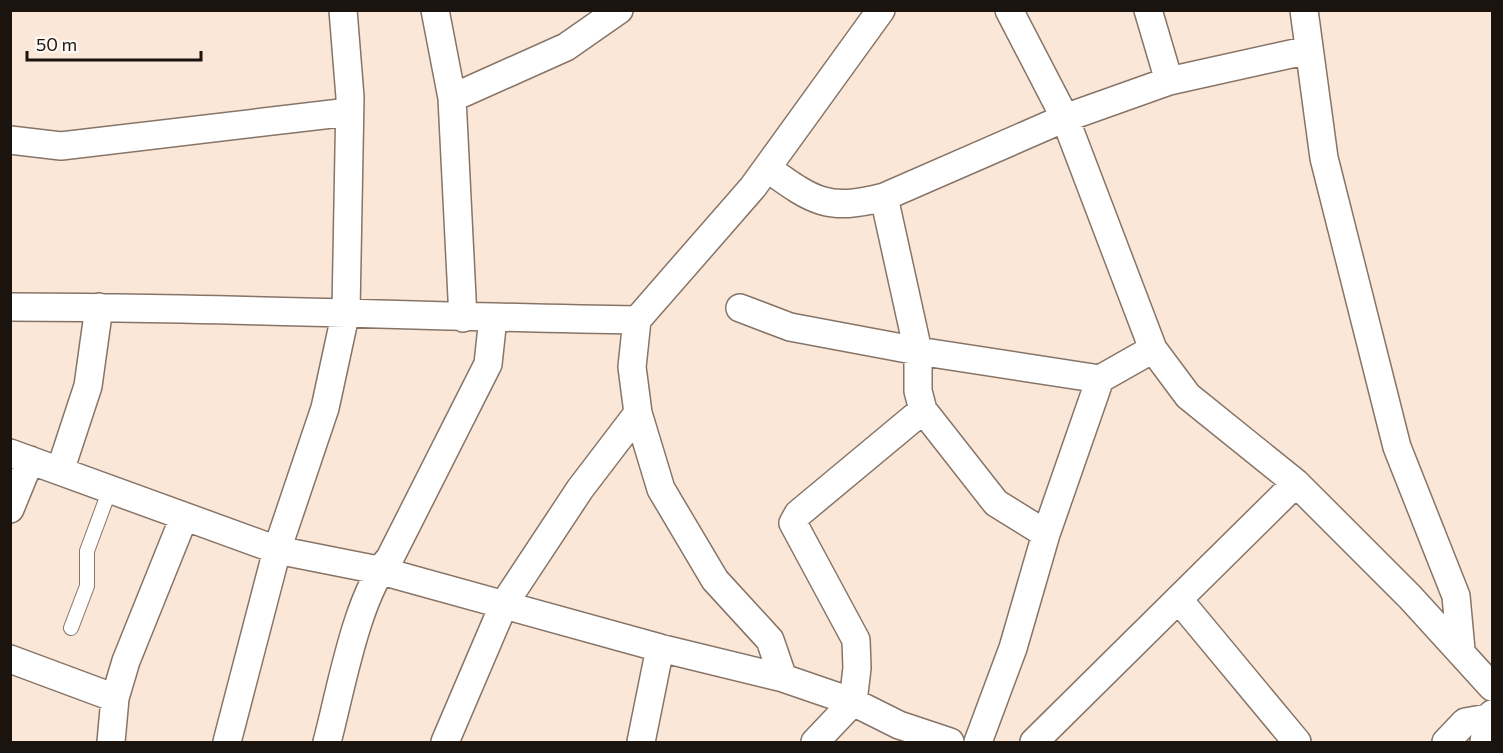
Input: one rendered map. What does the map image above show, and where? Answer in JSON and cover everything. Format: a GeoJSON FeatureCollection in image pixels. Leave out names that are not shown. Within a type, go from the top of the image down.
{"type":"FeatureCollection","features":[{"type":"Feature","properties":{"kind":"street"},"geometry":{"type":"LineString","coordinates":[[227,742],[277,550],[325,408],[346,311],[349,112],[343,10]]}},
{"type":"Feature","properties":{"kind":"street"},"geometry":{"type":"LineString","coordinates":[[435,10],[452,98],[464,318]]}},
{"type":"Feature","properties":{"kind":"street"},"geometry":{"type":"LineString","coordinates":[[452,98],[566,47],[619,10]]}},
{"type":"Feature","properties":{"kind":"street"},"geometry":{"type":"LineString","coordinates":[[783,678],[770,640],[715,580],[661,489],[638,413],[632,367],[637,320],[767,168],[881,10]]}},
{"type":"Feature","properties":{"kind":"street"},"geometry":{"type":"LineString","coordinates":[[1009,10],[1065,118],[1153,349],[1188,396],[1296,483],[1461,650],[1492,687]]}},
{"type":"Feature","properties":{"kind":"street"},"geometry":{"type":"LineString","coordinates":[[1148,10],[1169,81]]}},
{"type":"Feature","properties":{"kind":"street"},"geometry":{"type":"LineString","coordinates":[[1304,10],[1327,169],[1397,447],[1456,596],[1461,650]]}},
{"type":"Feature","properties":{"kind":"street"},"geometry":{"type":"LineString","coordinates":[[767,168],[805,195],[829,203],[853,205],[884,197],[1065,118],[1169,81],[1309,50]]}},
{"type":"Feature","properties":{"kind":"street"},"geometry":{"type":"LineString","coordinates":[[10,140],[60,146],[349,112]]}},
{"type":"Feature","properties":{"kind":"street"},"geometry":{"type":"LineString","coordinates":[[884,197],[918,351],[918,391],[923,410],[996,502],[1046,534]]}},
{"type":"Feature","properties":{"kind":"street"},"geometry":{"type":"LineString","coordinates":[[10,307],[346,311],[464,318],[637,320]]}},
{"type":"Feature","properties":{"kind":"street"},"geometry":{"type":"LineString","coordinates":[[60,471],[88,386],[99,307]]}},
{"type":"Feature","properties":{"kind":"street"},"geometry":{"type":"LineString","coordinates":[[740,308],[790,327],[918,351],[1100,379],[1153,349]]}},
{"type":"Feature","properties":{"kind":"street"},"geometry":{"type":"LineString","coordinates":[[327,742],[362,610],[378,570],[390,558],[488,364],[493,318]]}},
{"type":"Feature","properties":{"kind":"street"},"geometry":{"type":"LineString","coordinates":[[978,742],[1013,648],[1046,534],[1100,379]]}},
{"type":"Feature","properties":{"kind":"street"},"geometry":{"type":"LineString","coordinates":[[815,742],[854,702],[857,668],[856,640],[793,524],[798,514],[923,410]]}},
{"type":"Feature","properties":{"kind":"street"},"geometry":{"type":"LineString","coordinates":[[445,742],[504,604],[580,489],[638,413]]}},
{"type":"Feature","properties":{"kind":"street"},"geometry":{"type":"LineString","coordinates":[[10,509],[20,456],[277,550],[378,570],[660,648],[783,678],[854,702],[899,725],[950,742]]}},
{"type":"Feature","properties":{"kind":"street"},"geometry":{"type":"LineString","coordinates":[[1034,742],[1296,483]]}},
{"type":"Feature","properties":{"kind":"street"},"geometry":{"type":"LineString","coordinates":[[111,742],[115,698],[142,617],[184,517]]}},
{"type":"Feature","properties":{"kind":"street"},"geometry":{"type":"LineString","coordinates":[[1179,600],[1289,738]]}},
{"type":"Feature","properties":{"kind":"street"},"geometry":{"type":"LineString","coordinates":[[641,742],[660,648]]}},
{"type":"Feature","properties":{"kind":"street"},"geometry":{"type":"LineString","coordinates":[[10,659],[115,698]]}},
{"type":"Feature","properties":{"kind":"street"},"geometry":{"type":"LineString","coordinates":[[1446,742],[1465,722],[1488,725]]}},
{"type":"Feature","properties":{"kind":"lane"},"geometry":{"type":"LineString","coordinates":[[70,628],[87,586],[87,551],[110,489]]}}]}
